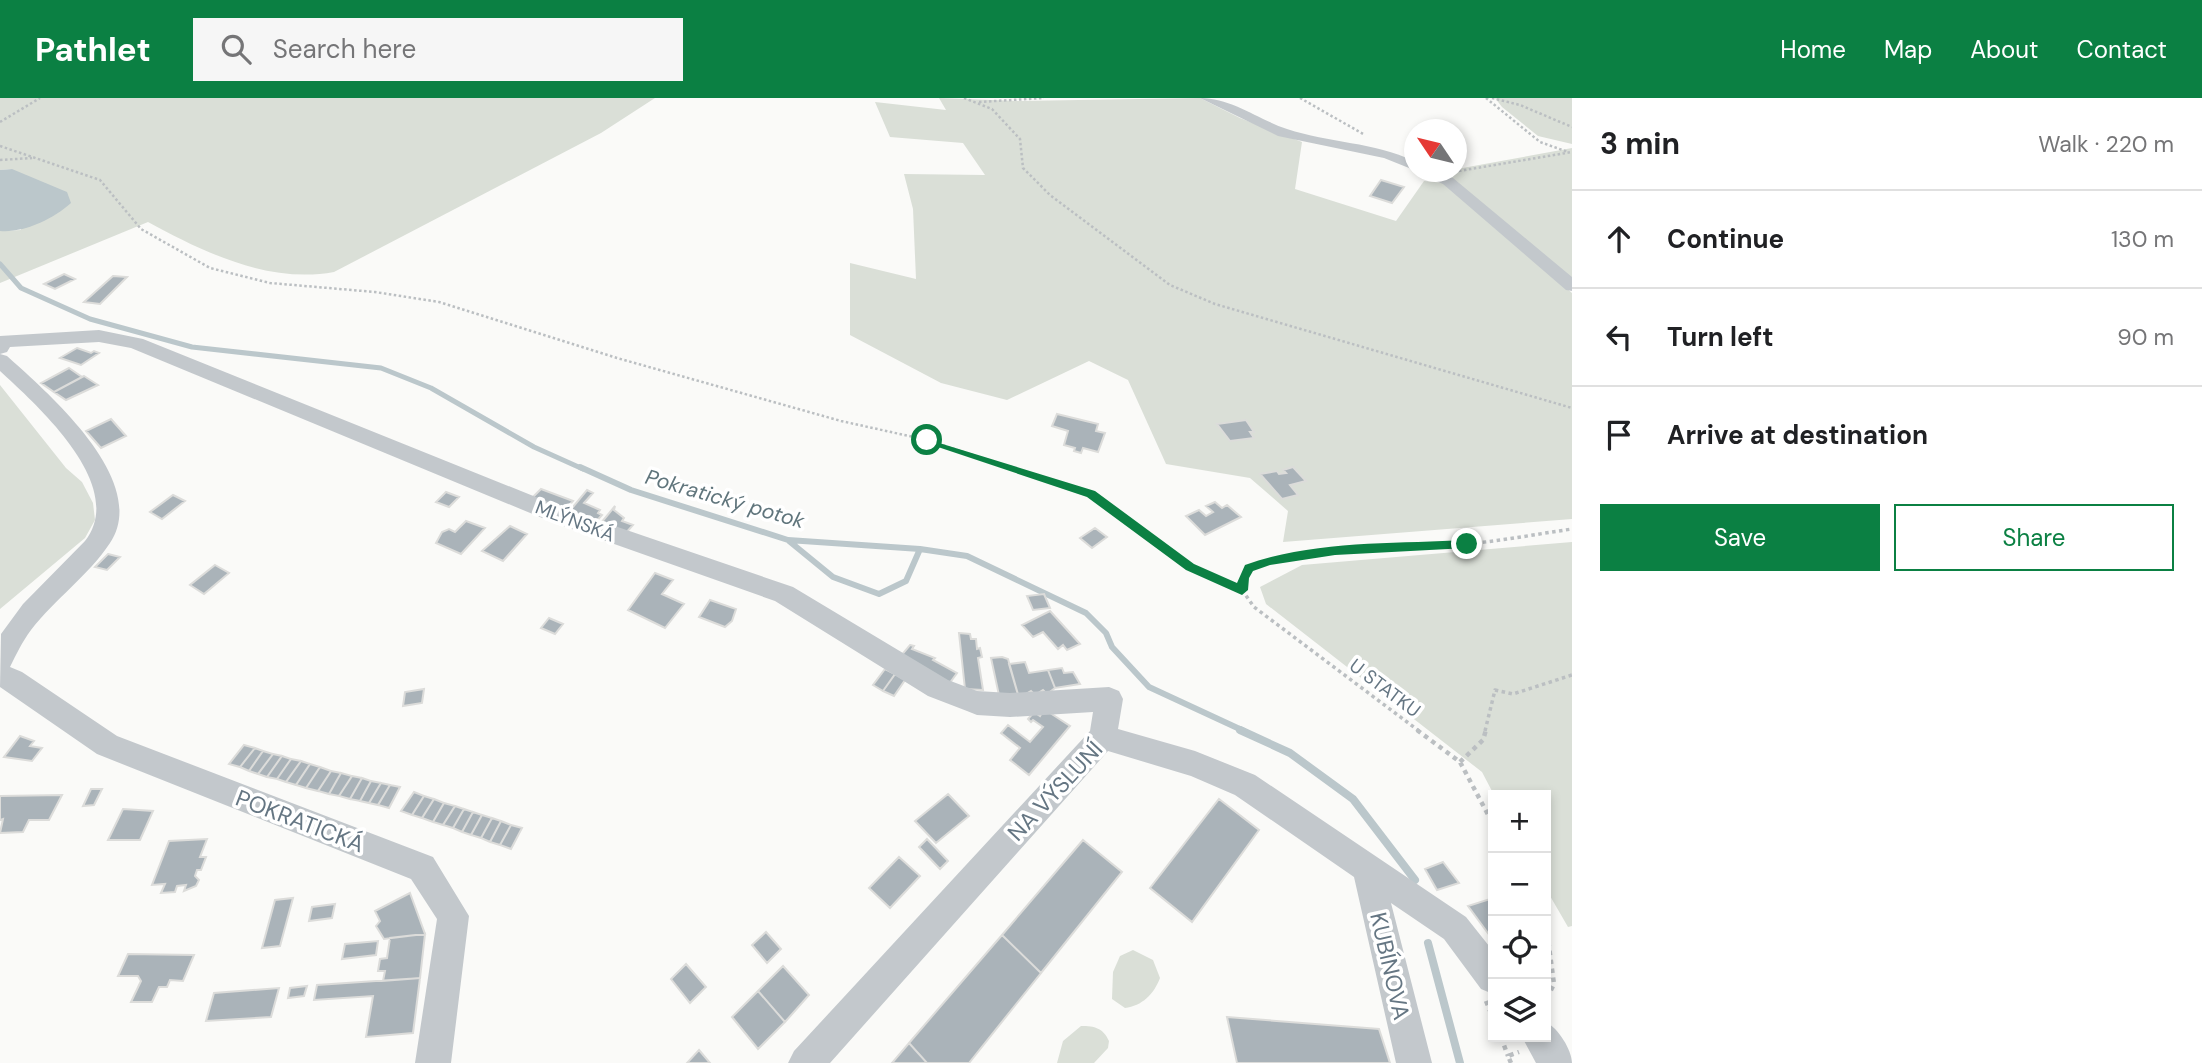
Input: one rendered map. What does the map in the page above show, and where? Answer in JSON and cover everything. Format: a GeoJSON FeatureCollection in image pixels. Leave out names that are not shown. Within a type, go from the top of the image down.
{"type":"FeatureCollection","features":[{"type":"Feature","properties":{"kind":"street"},"geometry":{"type":"LineString","coordinates":[[1208,98],[1283,133],[1388,154],[1404,161]]}},
{"type":"Feature","properties":{"kind":"street"},"geometry":{"type":"LineString","coordinates":[[1449,182],[1572,286]]}},
{"type":"Feature","properties":{"kind":"street","name":"MLÝNSKÁ"},"geometry":{"type":"LineString","coordinates":[[0,348],[4,341],[99,336],[136,343],[560,516],[784,594],[938,688],[977,703],[1010,705],[1109,699],[1103,737]]}},
{"type":"Feature","properties":{"kind":"street"},"geometry":{"type":"LineString","coordinates":[[0,360],[27,384],[89,455],[105,482],[112,516],[103,535],[22,624],[0,660]]}},
{"type":"Feature","properties":{"kind":"street","name":"POKRATICKÁ"},"geometry":{"type":"LineString","coordinates":[[0,676],[13,680],[107,745],[422,868],[453,916],[433,1063]]}},
{"type":"Feature","properties":{"kind":"street","name":"NA VÝSLUNÍ"},"geometry":{"type":"LineString","coordinates":[[806,1063],[1103,737],[1225,775],[1245,785],[1455,928],[1488,971]]}},
{"type":"Feature","properties":{"kind":"street","name":"KUBÍNOVA"},"geometry":{"type":"LineString","coordinates":[[1367,868],[1414,1063]]}},
{"type":"Feature","properties":{"kind":"street"},"geometry":{"type":"LineString","coordinates":[[1542,1042],[1557,1063]]}},
{"type":"Feature","properties":{"kind":"path"},"geometry":{"type":"LineString","coordinates":[[0,122],[40,98]]}},
{"type":"Feature","properties":{"kind":"path"},"geometry":{"type":"LineString","coordinates":[[964,98],[992,109],[1020,139],[1023,168],[1050,195],[1170,285],[1215,304],[1572,408]]}},
{"type":"Feature","properties":{"kind":"path"},"geometry":{"type":"LineString","coordinates":[[977,102],[1044,98]]}},
{"type":"Feature","properties":{"kind":"path"},"geometry":{"type":"LineString","coordinates":[[1300,98],[1372,139],[1388,154]]}},
{"type":"Feature","properties":{"kind":"path"},"geometry":{"type":"LineString","coordinates":[[1486,98],[1540,142],[1571,152]]}},
{"type":"Feature","properties":{"kind":"path"},"geometry":{"type":"LineString","coordinates":[[1492,98],[1520,105],[1572,127]]}},
{"type":"Feature","properties":{"kind":"path"},"geometry":{"type":"LineString","coordinates":[[0,146],[100,180],[141,229],[210,268],[270,283],[375,292],[439,302],[617,358],[841,421],[940,444],[1091,494],[1190,567],[1242,590],[1249,568],[1269,561],[1335,551],[1467,544],[1572,529]]}},
{"type":"Feature","properties":{"kind":"path"},"geometry":{"type":"LineString","coordinates":[[1467,169],[1571,152]]}},
{"type":"Feature","properties":{"kind":"path"},"geometry":{"type":"LineString","coordinates":[[0,160],[34,158]]}},
{"type":"Feature","properties":{"kind":"path","name":"U STATKU"},"geometry":{"type":"LineString","coordinates":[[1242,590],[1254,607],[1460,762],[1488,815]]}},
{"type":"Feature","properties":{"kind":"path"},"geometry":{"type":"LineString","coordinates":[[1460,762],[1483,740],[1495,690],[1513,694],[1572,675]]}},
{"type":"Feature","properties":{"kind":"path"},"geometry":{"type":"LineString","coordinates":[[1551,962],[1554,984],[1551,990]]}},
{"type":"Feature","properties":{"kind":"path"},"geometry":{"type":"LineString","coordinates":[[1503,1042],[1508,1056]]}},
{"type":"Feature","properties":{"kind":"shaded area"},"geometry":{"type":"Polygon","coordinates":[[[0,98],[655,98],[601,133],[334,272],[310,275],[285,273],[237,263],[148,222],[0,283],[0,231],[21,230],[12,169],[0,170],[0,98]]]}},
{"type":"Feature","properties":{"kind":"shaded area"},"geometry":{"type":"Polygon","coordinates":[[[939,98],[1018,101],[1200,98],[1240,118],[1302,142],[1295,189],[1396,221],[1423,182],[1445,183],[1572,293],[1572,519],[1283,542],[1288,511],[1250,478],[1166,464],[1128,380],[1089,361],[1007,400],[941,383],[850,335],[850,263],[916,279],[913,209],[904,174],[985,175],[963,143],[890,137],[875,102],[946,110],[939,98]]]}},
{"type":"Feature","properties":{"kind":"shaded area"},"geometry":{"type":"Polygon","coordinates":[[[1495,98],[1572,98],[1572,144],[1538,136],[1502,107],[1495,98]]]}},
{"type":"Feature","properties":{"kind":"shaded area"},"geometry":{"type":"Polygon","coordinates":[[[1572,148],[1572,281],[1447,182],[1467,182],[1467,167],[1572,148]]]}},
{"type":"Feature","properties":{"kind":"shaded area"},"geometry":{"type":"Polygon","coordinates":[[[12,169],[67,192],[71,203],[38,224],[19,230],[0,231],[0,170],[12,169]]]}},
{"type":"Feature","properties":{"kind":"shaded area"},"geometry":{"type":"Polygon","coordinates":[[[0,385],[66,468],[82,482],[93,503],[95,520],[85,538],[0,609],[0,385]]]}},
{"type":"Feature","properties":{"kind":"shaded area"},"geometry":{"type":"Polygon","coordinates":[[[1572,542],[1572,926],[1568,927],[1551,898],[1551,790],[1491,790],[1482,772],[1266,604],[1260,587],[1302,565],[1572,542]]]}},
{"type":"Feature","properties":{"kind":"shaded area"},"geometry":{"type":"Polygon","coordinates":[[[1133,950],[1153,960],[1160,978],[1147,998],[1137,1005],[1125,1008],[1112,999],[1113,972],[1120,956],[1133,950]]]}},
{"type":"Feature","properties":{"kind":"shaded area"},"geometry":{"type":"Polygon","coordinates":[[[1081,1026],[1094,1027],[1101,1031],[1109,1041],[1108,1048],[1094,1063],[1057,1063],[1063,1041],[1081,1026]]]}},
{"type":"Feature","properties":{"kind":"building"},"geometry":{"type":"Polygon","coordinates":[[[1381,180],[1404,187],[1392,203],[1370,196],[1381,180]]]}},
{"type":"Feature","properties":{"kind":"building"},"geometry":{"type":"Polygon","coordinates":[[[64,274],[75,279],[55,289],[44,284],[64,274]]]}},
{"type":"Feature","properties":{"kind":"building"},"geometry":{"type":"Polygon","coordinates":[[[113,276],[127,277],[100,304],[84,302],[113,276]]]}},
{"type":"Feature","properties":{"kind":"building"},"geometry":{"type":"Polygon","coordinates":[[[77,348],[99,353],[81,365],[60,358],[77,348]]]}},
{"type":"Feature","properties":{"kind":"building"},"geometry":{"type":"Polygon","coordinates":[[[69,368],[82,377],[54,392],[41,383],[69,368]]]}},
{"type":"Feature","properties":{"kind":"building"},"geometry":{"type":"Polygon","coordinates":[[[84,376],[98,385],[66,400],[54,392],[84,376]]]}},
{"type":"Feature","properties":{"kind":"building"},"geometry":{"type":"Polygon","coordinates":[[[1057,414],[1098,424],[1096,431],[1105,433],[1098,452],[1083,448],[1081,453],[1064,445],[1068,431],[1052,426],[1057,414]]]}},
{"type":"Feature","properties":{"kind":"building"},"geometry":{"type":"Polygon","coordinates":[[[111,419],[126,436],[101,448],[86,431],[111,419]]]}},
{"type":"Feature","properties":{"kind":"building"},"geometry":{"type":"Polygon","coordinates":[[[1246,420],[1254,432],[1250,432],[1254,438],[1230,441],[1217,424],[1246,420]]]}},
{"type":"Feature","properties":{"kind":"building"},"geometry":{"type":"Polygon","coordinates":[[[1293,467],[1306,481],[1290,485],[1298,495],[1282,499],[1260,474],[1277,471],[1279,474],[1286,473],[1283,470],[1293,467]]]}},
{"type":"Feature","properties":{"kind":"building"},"geometry":{"type":"Polygon","coordinates":[[[541,489],[573,501],[561,514],[529,501],[541,489]]]}},
{"type":"Feature","properties":{"kind":"building"},"geometry":{"type":"Polygon","coordinates":[[[587,490],[593,493],[584,503],[600,510],[598,513],[602,515],[593,525],[568,513],[587,490]]]}},
{"type":"Feature","properties":{"kind":"building"},"geometry":{"type":"Polygon","coordinates":[[[446,492],[459,497],[449,507],[436,502],[446,492]]]}},
{"type":"Feature","properties":{"kind":"building"},"geometry":{"type":"Polygon","coordinates":[[[173,495],[185,501],[162,519],[150,512],[173,495]]]}},
{"type":"Feature","properties":{"kind":"building"},"geometry":{"type":"Polygon","coordinates":[[[1215,502],[1222,508],[1227,505],[1241,517],[1205,535],[1186,516],[1199,510],[1206,516],[1213,512],[1206,506],[1215,502]]]}},
{"type":"Feature","properties":{"kind":"building"},"geometry":{"type":"Polygon","coordinates":[[[615,506],[614,510],[624,518],[622,521],[633,525],[625,534],[601,523],[615,506]]]}},
{"type":"Feature","properties":{"kind":"building"},"geometry":{"type":"Polygon","coordinates":[[[466,521],[485,528],[461,554],[436,543],[442,532],[449,529],[455,532],[466,521]]]}},
{"type":"Feature","properties":{"kind":"building"},"geometry":{"type":"Polygon","coordinates":[[[510,526],[527,534],[503,561],[482,551],[510,526]]]}},
{"type":"Feature","properties":{"kind":"building"},"geometry":{"type":"Polygon","coordinates":[[[1095,528],[1107,537],[1092,548],[1080,538],[1095,528]]]}},
{"type":"Feature","properties":{"kind":"building"},"geometry":{"type":"Polygon","coordinates":[[[108,554],[120,557],[107,570],[95,567],[108,554]]]}},
{"type":"Feature","properties":{"kind":"building"},"geometry":{"type":"Polygon","coordinates":[[[215,565],[229,573],[204,594],[190,585],[215,565]]]}},
{"type":"Feature","properties":{"kind":"building"},"geometry":{"type":"Polygon","coordinates":[[[655,573],[673,580],[662,594],[684,604],[665,628],[628,610],[655,573]]]}},
{"type":"Feature","properties":{"kind":"building"},"geometry":{"type":"Polygon","coordinates":[[[1044,594],[1050,608],[1033,610],[1027,596],[1044,594]]]}},
{"type":"Feature","properties":{"kind":"building"},"geometry":{"type":"Polygon","coordinates":[[[710,600],[736,609],[732,621],[725,627],[699,617],[710,600]]]}},
{"type":"Feature","properties":{"kind":"building"},"geometry":{"type":"Polygon","coordinates":[[[1050,611],[1080,644],[1067,650],[1063,645],[1058,649],[1043,632],[1033,637],[1022,625],[1050,611]]]}},
{"type":"Feature","properties":{"kind":"building"},"geometry":{"type":"Polygon","coordinates":[[[549,618],[563,624],[555,634],[541,628],[549,618]]]}},
{"type":"Feature","properties":{"kind":"building"},"geometry":{"type":"Polygon","coordinates":[[[959,633],[970,634],[971,639],[976,639],[977,649],[980,648],[982,657],[978,658],[983,690],[965,689],[959,633]]]}},
{"type":"Feature","properties":{"kind":"building"},"geometry":{"type":"Polygon","coordinates":[[[910,645],[914,646],[912,649],[935,658],[933,660],[957,673],[949,684],[900,657],[910,645]]]}},
{"type":"Feature","properties":{"kind":"building"},"geometry":{"type":"Polygon","coordinates":[[[991,658],[1008,659],[1019,698],[1000,700],[991,658]]]}},
{"type":"Feature","properties":{"kind":"building"},"geometry":{"type":"Polygon","coordinates":[[[1025,662],[1029,673],[1048,670],[1055,688],[1047,694],[1043,690],[1035,695],[1031,691],[1019,698],[1009,664],[1025,662]]]}},
{"type":"Feature","properties":{"kind":"building"},"geometry":{"type":"Polygon","coordinates":[[[1062,668],[1064,673],[1073,672],[1080,684],[1055,688],[1048,670],[1062,668]]]}},
{"type":"Feature","properties":{"kind":"building"},"geometry":{"type":"Polygon","coordinates":[[[885,669],[895,674],[883,691],[873,685],[885,669]]]}},
{"type":"Feature","properties":{"kind":"building"},"geometry":{"type":"Polygon","coordinates":[[[895,674],[905,680],[894,696],[883,691],[895,674]]]}},
{"type":"Feature","properties":{"kind":"building"},"geometry":{"type":"Polygon","coordinates":[[[424,689],[422,703],[403,706],[405,692],[424,689]]]}},
{"type":"Feature","properties":{"kind":"building"},"geometry":{"type":"Polygon","coordinates":[[[1044,709],[1070,726],[1029,775],[1010,760],[1020,748],[1001,733],[1008,725],[1030,742],[1043,727],[1028,719],[1034,712],[1040,716],[1044,709]]]}},
{"type":"Feature","properties":{"kind":"building"},"geometry":{"type":"Polygon","coordinates":[[[20,736],[34,741],[30,746],[42,748],[32,761],[4,757],[20,736]]]}},
{"type":"Feature","properties":{"kind":"building"},"geometry":{"type":"Polygon","coordinates":[[[244,745],[255,748],[240,767],[229,764],[244,745]]]}},
{"type":"Feature","properties":{"kind":"building"},"geometry":{"type":"Polygon","coordinates":[[[255,748],[263,751],[249,771],[240,767],[255,748]]]}},
{"type":"Feature","properties":{"kind":"building"},"geometry":{"type":"Polygon","coordinates":[[[263,751],[273,754],[258,774],[249,771],[263,751]]]}},
{"type":"Feature","properties":{"kind":"building"},"geometry":{"type":"Polygon","coordinates":[[[273,754],[282,756],[267,777],[258,774],[273,754]]]}},
{"type":"Feature","properties":{"kind":"building"},"geometry":{"type":"Polygon","coordinates":[[[282,756],[291,759],[277,779],[267,777],[282,756]]]}},
{"type":"Feature","properties":{"kind":"building"},"geometry":{"type":"Polygon","coordinates":[[[291,759],[301,761],[286,782],[277,779],[291,759]]]}},
{"type":"Feature","properties":{"kind":"building"},"geometry":{"type":"Polygon","coordinates":[[[301,761],[310,764],[296,785],[286,782],[301,761]]]}},
{"type":"Feature","properties":{"kind":"building"},"geometry":{"type":"Polygon","coordinates":[[[310,764],[320,767],[306,788],[296,785],[310,764]]]}},
{"type":"Feature","properties":{"kind":"building"},"geometry":{"type":"Polygon","coordinates":[[[320,767],[331,771],[318,791],[306,788],[320,767]]]}},
{"type":"Feature","properties":{"kind":"building"},"geometry":{"type":"Polygon","coordinates":[[[331,771],[341,773],[329,794],[318,791],[331,771]]]}},
{"type":"Feature","properties":{"kind":"building"},"geometry":{"type":"Polygon","coordinates":[[[341,773],[352,776],[339,796],[329,794],[341,773]]]}},
{"type":"Feature","properties":{"kind":"building"},"geometry":{"type":"Polygon","coordinates":[[[352,776],[362,778],[350,799],[339,796],[352,776]]]}},
{"type":"Feature","properties":{"kind":"building"},"geometry":{"type":"Polygon","coordinates":[[[362,778],[371,781],[360,801],[350,799],[362,778]]]}},
{"type":"Feature","properties":{"kind":"building"},"geometry":{"type":"Polygon","coordinates":[[[371,781],[381,783],[369,803],[360,801],[371,781]]]}},
{"type":"Feature","properties":{"kind":"building"},"geometry":{"type":"Polygon","coordinates":[[[381,783],[390,785],[378,805],[369,803],[381,783]]]}},
{"type":"Feature","properties":{"kind":"building"},"geometry":{"type":"Polygon","coordinates":[[[390,785],[400,787],[389,808],[378,805],[390,785]]]}},
{"type":"Feature","properties":{"kind":"building"},"geometry":{"type":"Polygon","coordinates":[[[91,789],[102,789],[94,805],[83,806],[91,789]]]}},
{"type":"Feature","properties":{"kind":"building"},"geometry":{"type":"Polygon","coordinates":[[[414,792],[424,796],[412,815],[401,811],[414,792]]]}},
{"type":"Feature","properties":{"kind":"building"},"geometry":{"type":"Polygon","coordinates":[[[948,794],[969,816],[936,843],[915,821],[948,794]]]}},
{"type":"Feature","properties":{"kind":"building"},"geometry":{"type":"Polygon","coordinates":[[[62,795],[49,820],[29,820],[23,832],[0,833],[3,819],[0,820],[0,796],[62,795]]]}},
{"type":"Feature","properties":{"kind":"building"},"geometry":{"type":"Polygon","coordinates":[[[424,796],[434,799],[422,818],[412,815],[424,796]]]}},
{"type":"Feature","properties":{"kind":"building"},"geometry":{"type":"Polygon","coordinates":[[[434,799],[444,803],[433,822],[422,818],[434,799]]]}},
{"type":"Feature","properties":{"kind":"building"},"geometry":{"type":"Polygon","coordinates":[[[1219,799],[1259,830],[1192,922],[1150,888],[1219,799]]]}},
{"type":"Feature","properties":{"kind":"building"},"geometry":{"type":"Polygon","coordinates":[[[444,803],[455,806],[443,825],[433,822],[444,803]]]}},
{"type":"Feature","properties":{"kind":"building"},"geometry":{"type":"Polygon","coordinates":[[[455,806],[464,809],[453,828],[443,825],[455,806]]]}},
{"type":"Feature","properties":{"kind":"building"},"geometry":{"type":"Polygon","coordinates":[[[123,809],[153,811],[140,840],[108,840],[123,809]]]}},
{"type":"Feature","properties":{"kind":"building"},"geometry":{"type":"Polygon","coordinates":[[[464,809],[473,812],[462,832],[453,828],[464,809]]]}},
{"type":"Feature","properties":{"kind":"building"},"geometry":{"type":"Polygon","coordinates":[[[473,812],[482,815],[471,835],[462,832],[473,812]]]}},
{"type":"Feature","properties":{"kind":"building"},"geometry":{"type":"Polygon","coordinates":[[[482,815],[492,818],[481,838],[471,835],[482,815]]]}},
{"type":"Feature","properties":{"kind":"building"},"geometry":{"type":"Polygon","coordinates":[[[492,818],[501,821],[490,842],[481,838],[492,818]]]}},
{"type":"Feature","properties":{"kind":"building"},"geometry":{"type":"Polygon","coordinates":[[[501,821],[511,825],[500,845],[490,842],[501,821]]]}},
{"type":"Feature","properties":{"kind":"building"},"geometry":{"type":"Polygon","coordinates":[[[511,825],[522,828],[511,849],[500,845],[511,825]]]}},
{"type":"Feature","properties":{"kind":"building"},"geometry":{"type":"Polygon","coordinates":[[[207,839],[200,857],[206,857],[201,870],[197,870],[195,876],[199,880],[196,886],[184,891],[186,885],[177,886],[175,892],[161,893],[165,884],[152,885],[169,841],[207,839]]]}},
{"type":"Feature","properties":{"kind":"building"},"geometry":{"type":"Polygon","coordinates":[[[927,839],[948,861],[940,869],[919,847],[927,839]]]}},
{"type":"Feature","properties":{"kind":"building"},"geometry":{"type":"Polygon","coordinates":[[[1083,840],[1122,872],[1041,973],[1002,935],[1083,840]]]}},
{"type":"Feature","properties":{"kind":"building"},"geometry":{"type":"Polygon","coordinates":[[[899,857],[920,876],[890,908],[869,888],[899,857]]]}},
{"type":"Feature","properties":{"kind":"building"},"geometry":{"type":"Polygon","coordinates":[[[1443,862],[1459,883],[1437,890],[1425,869],[1443,862]]]}},
{"type":"Feature","properties":{"kind":"building"},"geometry":{"type":"Polygon","coordinates":[[[410,893],[425,934],[384,939],[376,926],[380,921],[375,911],[410,893]]]}},
{"type":"Feature","properties":{"kind":"building"},"geometry":{"type":"Polygon","coordinates":[[[293,898],[280,946],[262,948],[275,900],[293,898]]]}},
{"type":"Feature","properties":{"kind":"building"},"geometry":{"type":"Polygon","coordinates":[[[1488,900],[1488,933],[1468,906],[1488,900]]]}},
{"type":"Feature","properties":{"kind":"building"},"geometry":{"type":"Polygon","coordinates":[[[335,904],[332,918],[309,921],[312,907],[335,904]]]}},
{"type":"Feature","properties":{"kind":"building"},"geometry":{"type":"Polygon","coordinates":[[[766,932],[781,949],[767,963],[752,945],[766,932]]]}},
{"type":"Feature","properties":{"kind":"building"},"geometry":{"type":"Polygon","coordinates":[[[425,934],[420,978],[383,981],[385,971],[378,971],[380,959],[387,958],[390,938],[425,934]]]}},
{"type":"Feature","properties":{"kind":"building"},"geometry":{"type":"Polygon","coordinates":[[[1002,935],[1041,973],[969,1063],[927,1063],[909,1043],[1002,935]]]}},
{"type":"Feature","properties":{"kind":"building"},"geometry":{"type":"Polygon","coordinates":[[[378,941],[376,955],[342,959],[345,944],[378,941]]]}},
{"type":"Feature","properties":{"kind":"building"},"geometry":{"type":"Polygon","coordinates":[[[128,954],[194,955],[183,981],[170,980],[167,987],[159,987],[152,1002],[131,1002],[141,981],[138,976],[118,976],[128,954]]]}},
{"type":"Feature","properties":{"kind":"building"},"geometry":{"type":"Polygon","coordinates":[[[686,964],[706,987],[690,1003],[671,979],[686,964]]]}},
{"type":"Feature","properties":{"kind":"building"},"geometry":{"type":"Polygon","coordinates":[[[783,966],[809,995],[785,1022],[758,991],[783,966]]]}},
{"type":"Feature","properties":{"kind":"building"},"geometry":{"type":"Polygon","coordinates":[[[420,978],[413,1033],[366,1037],[373,996],[314,1000],[317,985],[420,978]]]}},
{"type":"Feature","properties":{"kind":"building"},"geometry":{"type":"Polygon","coordinates":[[[307,986],[304,996],[288,998],[290,988],[307,986]]]}},
{"type":"Feature","properties":{"kind":"building"},"geometry":{"type":"Polygon","coordinates":[[[279,988],[271,1017],[206,1021],[214,993],[279,988]]]}},
{"type":"Feature","properties":{"kind":"building"},"geometry":{"type":"Polygon","coordinates":[[[758,991],[785,1022],[758,1049],[732,1017],[758,991]]]}},
{"type":"Feature","properties":{"kind":"building"},"geometry":{"type":"Polygon","coordinates":[[[1227,1017],[1379,1029],[1390,1063],[1237,1063],[1227,1017]]]}},
{"type":"Feature","properties":{"kind":"building"},"geometry":{"type":"Polygon","coordinates":[[[909,1043],[927,1063],[892,1063],[909,1043]]]}},
{"type":"Feature","properties":{"kind":"building"},"geometry":{"type":"Polygon","coordinates":[[[699,1050],[710,1063],[687,1063],[699,1050]]]}},
{"type":"Feature","properties":{"kind":"waterway","name":"Pokratický potok"},"geometry":{"type":"LineString","coordinates":[[0,264],[21,288],[90,319],[192,347],[381,368],[431,388],[534,447],[583,469]]}},
{"type":"Feature","properties":{"kind":"waterway","name":"Pokratický potok"},"geometry":{"type":"LineString","coordinates":[[580,467],[631,490],[788,540],[920,549]]}},
{"type":"Feature","properties":{"kind":"waterway"},"geometry":{"type":"LineString","coordinates":[[789,541],[833,577],[879,594],[906,581],[920,549]]}},
{"type":"Feature","properties":{"kind":"waterway","name":"Pokratický potok"},"geometry":{"type":"LineString","coordinates":[[920,549],[967,556],[1086,613],[1106,633],[1112,647],[1149,687],[1244,731]]}},
{"type":"Feature","properties":{"kind":"waterway","name":"Pokratický potok"},"geometry":{"type":"LineString","coordinates":[[1240,730],[1290,753],[1353,799],[1415,880]]}},
{"type":"Feature","properties":{"kind":"waterway","name":"Pokratický potok"},"geometry":{"type":"LineString","coordinates":[[1428,943],[1460,1063]]}},
{"type":"Feature","properties":{"kind":"route"},"geometry":{"type":"LineString","coordinates":[[927,440],[1091,494],[1190,567],[1242,590],[1249,568],[1269,561],[1335,551],[1467,544]]}}]}
